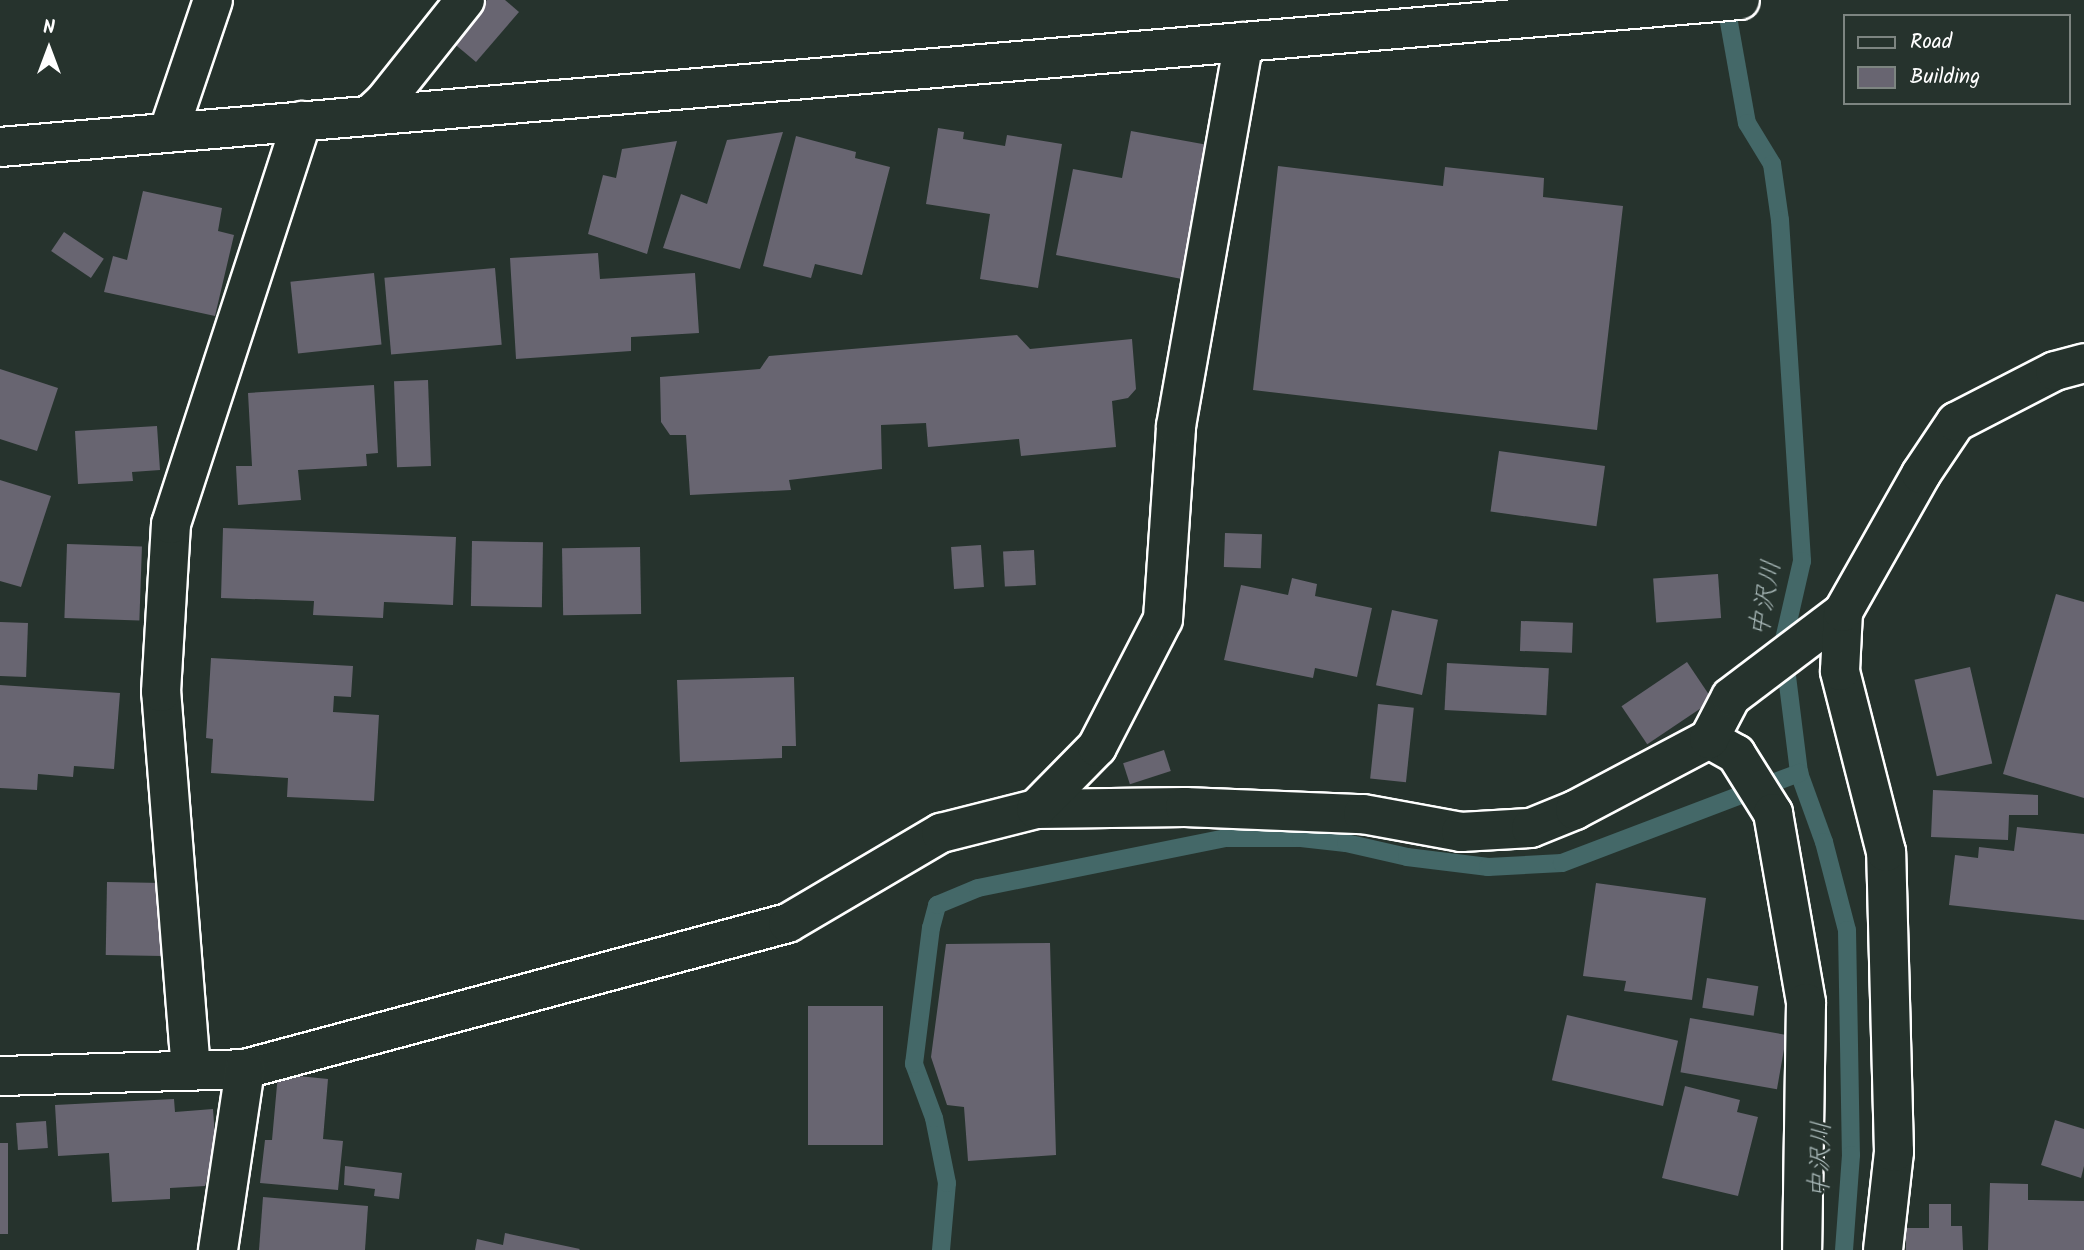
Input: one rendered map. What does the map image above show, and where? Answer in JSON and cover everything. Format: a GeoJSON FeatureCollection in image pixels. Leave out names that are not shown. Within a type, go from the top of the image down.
{"type":"FeatureCollection","features":[{"type":"Feature","properties":{"kind":"street"},"geometry":{"type":"LineString","coordinates":[[168,132],[213,0]]}},
{"type":"Feature","properties":{"kind":"street"},"geometry":{"type":"LineString","coordinates":[[369,116],[384,103],[464,0]]}},
{"type":"Feature","properties":{"kind":"street"},"geometry":{"type":"LineString","coordinates":[[0,147],[1740,0]]}},
{"type":"Feature","properties":{"kind":"street"},"geometry":{"type":"LineString","coordinates":[[1036,809],[1097,747],[1163,619],[1176,426],[1244,41]]}},
{"type":"Feature","properties":{"kind":"street"},"geometry":{"type":"LineString","coordinates":[[191,1071],[161,692],[171,524],[302,121]]}},
{"type":"Feature","properties":{"kind":"street"},"geometry":{"type":"LineString","coordinates":[[0,1076],[246,1069],[788,923],[941,833],[1036,809],[1185,807],[1363,814],[1461,832],[1531,828],[1575,810],[1709,738],[1731,697],[1843,612],[1921,474],[1956,422],[2054,371],[2084,363]]}},
{"type":"Feature","properties":{"kind":"street"},"geometry":{"type":"LineString","coordinates":[[1843,612],[1840,671],[1886,852],[1894,1152],[1883,1250]]}},
{"type":"Feature","properties":{"kind":"street"},"geometry":{"type":"LineString","coordinates":[[1709,738],[1736,754],[1773,813],[1806,1003],[1802,1250]]}},
{"type":"Feature","properties":{"kind":"street"},"geometry":{"type":"LineString","coordinates":[[218,1250],[246,1069]]}},
{"type":"Feature","properties":{"kind":"building"},"geometry":{"type":"Polygon","coordinates":[[[487,0],[505,0],[519,12],[476,62],[451,41],[487,0]]]}},
{"type":"Feature","properties":{"kind":"building"},"geometry":{"type":"Polygon","coordinates":[[[938,128],[964,132],[963,139],[1005,146],[1007,135],[1062,144],[1038,288],[980,279],[990,214],[926,204],[938,128]]]}},
{"type":"Feature","properties":{"kind":"building"},"geometry":{"type":"Polygon","coordinates":[[[1131,131],[1208,145],[1182,279],[1056,255],[1073,169],[1122,178],[1131,131]]]}},
{"type":"Feature","properties":{"kind":"building"},"geometry":{"type":"Polygon","coordinates":[[[783,132],[740,269],[663,248],[681,194],[707,204],[727,140],[783,132]]]}},
{"type":"Feature","properties":{"kind":"building"},"geometry":{"type":"Polygon","coordinates":[[[796,136],[856,152],[855,158],[890,167],[862,275],[815,264],[811,278],[763,266],[796,136]]]}},
{"type":"Feature","properties":{"kind":"building"},"geometry":{"type":"Polygon","coordinates":[[[677,141],[647,254],[588,234],[603,175],[616,178],[622,149],[677,141]]]}},
{"type":"Feature","properties":{"kind":"building"},"geometry":{"type":"Polygon","coordinates":[[[1278,166],[1443,186],[1445,167],[1544,178],[1543,197],[1623,206],[1597,430],[1253,390],[1278,166]]]}},
{"type":"Feature","properties":{"kind":"building"},"geometry":{"type":"Polygon","coordinates":[[[143,191],[222,208],[218,231],[234,235],[215,316],[104,292],[113,256],[127,260],[143,191]]]}},
{"type":"Feature","properties":{"kind":"building"},"geometry":{"type":"Polygon","coordinates":[[[64,232],[104,259],[91,278],[51,251],[64,232]]]}},
{"type":"Feature","properties":{"kind":"building"},"geometry":{"type":"Polygon","coordinates":[[[598,253],[600,279],[695,273],[699,333],[631,337],[631,351],[516,359],[510,258],[598,253]]]}},
{"type":"Feature","properties":{"kind":"building"},"geometry":{"type":"Polygon","coordinates":[[[495,268],[502,345],[391,354],[384,278],[495,268]]]}},
{"type":"Feature","properties":{"kind":"building"},"geometry":{"type":"Polygon","coordinates":[[[374,273],[382,345],[298,353],[290,282],[374,273]]]}},
{"type":"Feature","properties":{"kind":"building"},"geometry":{"type":"Polygon","coordinates":[[[1017,335],[1030,349],[1132,339],[1136,389],[1128,398],[1112,401],[1116,447],[1021,456],[1019,439],[928,447],[926,423],[881,425],[882,469],[789,480],[791,490],[690,495],[686,435],[670,435],[661,422],[660,377],[760,369],[769,356],[1017,335]]]}},
{"type":"Feature","properties":{"kind":"building"},"geometry":{"type":"Polygon","coordinates":[[[0,369],[58,388],[37,451],[0,439],[0,369]]]}},
{"type":"Feature","properties":{"kind":"building"},"geometry":{"type":"Polygon","coordinates":[[[428,380],[431,466],[397,467],[394,381],[428,380]]]}},
{"type":"Feature","properties":{"kind":"building"},"geometry":{"type":"Polygon","coordinates":[[[374,385],[378,453],[366,454],[367,466],[298,470],[301,500],[238,505],[236,466],[252,466],[248,393],[374,385]]]}},
{"type":"Feature","properties":{"kind":"building"},"geometry":{"type":"Polygon","coordinates":[[[157,426],[160,470],[132,472],[133,481],[78,484],[75,431],[157,426]]]}},
{"type":"Feature","properties":{"kind":"building"},"geometry":{"type":"Polygon","coordinates":[[[1499,451],[1605,466],[1596,526],[1491,511],[1499,451]]]}},
{"type":"Feature","properties":{"kind":"building"},"geometry":{"type":"Polygon","coordinates":[[[0,480],[51,496],[21,587],[0,581],[0,480]]]}},
{"type":"Feature","properties":{"kind":"building"},"geometry":{"type":"Polygon","coordinates":[[[223,528],[456,537],[453,605],[384,602],[383,618],[313,615],[314,601],[221,598],[223,528]]]}},
{"type":"Feature","properties":{"kind":"building"},"geometry":{"type":"Polygon","coordinates":[[[1225,533],[1262,534],[1261,568],[1224,567],[1225,533]]]}},
{"type":"Feature","properties":{"kind":"building"},"geometry":{"type":"Polygon","coordinates":[[[472,541],[543,542],[542,607],[471,606],[472,541]]]}},
{"type":"Feature","properties":{"kind":"building"},"geometry":{"type":"Polygon","coordinates":[[[67,544],[142,547],[139,621],[64,618],[67,544]]]}},
{"type":"Feature","properties":{"kind":"building"},"geometry":{"type":"Polygon","coordinates":[[[981,545],[984,587],[954,589],[951,547],[981,545]]]}},
{"type":"Feature","properties":{"kind":"building"},"geometry":{"type":"Polygon","coordinates":[[[640,547],[641,614],[563,615],[562,548],[640,547]]]}},
{"type":"Feature","properties":{"kind":"building"},"geometry":{"type":"Polygon","coordinates":[[[1034,550],[1036,585],[1005,587],[1003,552],[1034,550]]]}},
{"type":"Feature","properties":{"kind":"building"},"geometry":{"type":"Polygon","coordinates":[[[1718,574],[1721,618],[1656,622],[1653,579],[1718,574]]]}},
{"type":"Feature","properties":{"kind":"building"},"geometry":{"type":"Polygon","coordinates":[[[1292,578],[1317,584],[1315,596],[1372,608],[1357,677],[1315,668],[1313,678],[1224,660],[1241,585],[1288,595],[1292,578]]]}},
{"type":"Feature","properties":{"kind":"building"},"geometry":{"type":"Polygon","coordinates":[[[2056,594],[2084,602],[2084,798],[2003,774],[2056,594]]]}},
{"type":"Feature","properties":{"kind":"building"},"geometry":{"type":"Polygon","coordinates":[[[1392,610],[1438,620],[1422,695],[1376,685],[1392,610]]]}},
{"type":"Feature","properties":{"kind":"building"},"geometry":{"type":"Polygon","coordinates":[[[1521,621],[1573,623],[1572,653],[1520,651],[1521,621]]]}},
{"type":"Feature","properties":{"kind":"building"},"geometry":{"type":"Polygon","coordinates":[[[0,622],[28,623],[26,677],[0,676],[0,622]]]}},
{"type":"Feature","properties":{"kind":"building"},"geometry":{"type":"Polygon","coordinates":[[[211,658],[353,666],[351,697],[334,696],[333,712],[379,715],[374,801],[287,797],[288,778],[211,773],[213,739],[206,738],[211,658]]]}},
{"type":"Feature","properties":{"kind":"building"},"geometry":{"type":"Polygon","coordinates":[[[1687,662],[1713,700],[1647,744],[1622,706],[1687,662]]]}},
{"type":"Feature","properties":{"kind":"building"},"geometry":{"type":"Polygon","coordinates":[[[1447,663],[1549,668],[1546,715],[1445,710],[1447,663]]]}},
{"type":"Feature","properties":{"kind":"building"},"geometry":{"type":"Polygon","coordinates":[[[1970,667],[1992,763],[1937,776],[1914,680],[1970,667]]]}},
{"type":"Feature","properties":{"kind":"building"},"geometry":{"type":"Polygon","coordinates":[[[794,677],[796,746],[782,746],[782,758],[680,762],[677,680],[794,677]]]}},
{"type":"Feature","properties":{"kind":"building"},"geometry":{"type":"Polygon","coordinates":[[[0,685],[120,693],[114,769],[74,766],[73,777],[38,774],[37,790],[0,788],[0,685]]]}},
{"type":"Feature","properties":{"kind":"building"},"geometry":{"type":"Polygon","coordinates":[[[1378,704],[1414,708],[1406,782],[1370,779],[1378,704]]]}},
{"type":"Feature","properties":{"kind":"building"},"geometry":{"type":"Polygon","coordinates":[[[1164,750],[1171,771],[1130,784],[1123,763],[1164,750]]]}},
{"type":"Feature","properties":{"kind":"building"},"geometry":{"type":"Polygon","coordinates":[[[1933,790],[2038,795],[2038,815],[2009,815],[2008,840],[1931,837],[1933,790]]]}},
{"type":"Feature","properties":{"kind":"building"},"geometry":{"type":"Polygon","coordinates":[[[2017,827],[2084,834],[2084,920],[1949,905],[1955,855],[1978,858],[1979,847],[2014,851],[2017,827]]]}},
{"type":"Feature","properties":{"kind":"building"},"geometry":{"type":"Polygon","coordinates":[[[107,882],[163,883],[162,956],[106,955],[107,882]]]}},
{"type":"Feature","properties":{"kind":"building"},"geometry":{"type":"Polygon","coordinates":[[[1596,883],[1706,898],[1692,1000],[1624,991],[1626,981],[1583,976],[1596,883]]]}},
{"type":"Feature","properties":{"kind":"building"},"geometry":{"type":"Polygon","coordinates":[[[1050,943],[1056,1155],[968,1161],[964,1107],[947,1105],[931,1057],[946,944],[1050,943]]]}},
{"type":"Feature","properties":{"kind":"building"},"geometry":{"type":"Polygon","coordinates":[[[1707,978],[1758,986],[1754,1016],[1702,1008],[1707,978]]]}},
{"type":"Feature","properties":{"kind":"building"},"geometry":{"type":"Polygon","coordinates":[[[808,1006],[883,1006],[883,1145],[808,1145],[808,1006]]]}},
{"type":"Feature","properties":{"kind":"building"},"geometry":{"type":"Polygon","coordinates":[[[1567,1015],[1678,1041],[1663,1106],[1552,1080],[1567,1015]]]}},
{"type":"Feature","properties":{"kind":"building"},"geometry":{"type":"Polygon","coordinates":[[[1690,1018],[1787,1035],[1777,1089],[1680,1072],[1690,1018]]]}},
{"type":"Feature","properties":{"kind":"building"},"geometry":{"type":"Polygon","coordinates":[[[278,1074],[328,1079],[323,1139],[343,1141],[338,1190],[260,1183],[265,1140],[272,1140],[278,1074]]]}},
{"type":"Feature","properties":{"kind":"building"},"geometry":{"type":"Polygon","coordinates":[[[1685,1086],[1740,1100],[1737,1112],[1758,1117],[1738,1196],[1662,1178],[1685,1086]]]}},
{"type":"Feature","properties":{"kind":"building"},"geometry":{"type":"Polygon","coordinates":[[[174,1099],[175,1112],[213,1109],[216,1151],[205,1186],[170,1188],[170,1199],[112,1202],[109,1153],[58,1156],[55,1105],[174,1099]]]}},
{"type":"Feature","properties":{"kind":"building"},"geometry":{"type":"Polygon","coordinates":[[[2055,1120],[2084,1129],[2084,1166],[2081,1178],[2041,1165],[2055,1120]]]}},
{"type":"Feature","properties":{"kind":"building"},"geometry":{"type":"Polygon","coordinates":[[[46,1121],[48,1148],[18,1150],[16,1123],[46,1121]]]}},
{"type":"Feature","properties":{"kind":"building"},"geometry":{"type":"Polygon","coordinates":[[[0,1143],[8,1143],[8,1234],[0,1234],[0,1143]]]}},
{"type":"Feature","properties":{"kind":"building"},"geometry":{"type":"Polygon","coordinates":[[[345,1166],[402,1173],[399,1199],[374,1196],[375,1189],[344,1185],[345,1166]]]}},
{"type":"Feature","properties":{"kind":"building"},"geometry":{"type":"Polygon","coordinates":[[[1990,1183],[2028,1184],[2028,1200],[2084,1201],[2084,1250],[1988,1250],[1990,1183]]]}},
{"type":"Feature","properties":{"kind":"building"},"geometry":{"type":"Polygon","coordinates":[[[263,1197],[368,1206],[365,1250],[259,1250],[263,1197]]]}},
{"type":"Feature","properties":{"kind":"building"},"geometry":{"type":"Polygon","coordinates":[[[1929,1204],[1951,1204],[1951,1226],[1962,1226],[1963,1250],[1906,1250],[1906,1228],[1929,1228],[1929,1204]]]}},
{"type":"Feature","properties":{"kind":"building"},"geometry":{"type":"Polygon","coordinates":[[[505,1233],[580,1249],[475,1250],[477,1239],[503,1245],[505,1233]]]}},
{"type":"Feature","properties":{"kind":"waterway","name":"中沢川"},"geometry":{"type":"LineString","coordinates":[[1725,0],[1747,123],[1772,164],[1780,220],[1802,561],[1783,644],[1799,773],[1824,842],[1847,930],[1851,1155],[1844,1250]]}},
{"type":"Feature","properties":{"kind":"waterway"},"geometry":{"type":"LineString","coordinates":[[941,1250],[947,1183],[934,1118],[914,1064],[931,928],[937,905],[978,888],[1227,838],[1301,838],[1346,843],[1407,857],[1488,867],[1562,863],[1799,773]]}}]}
